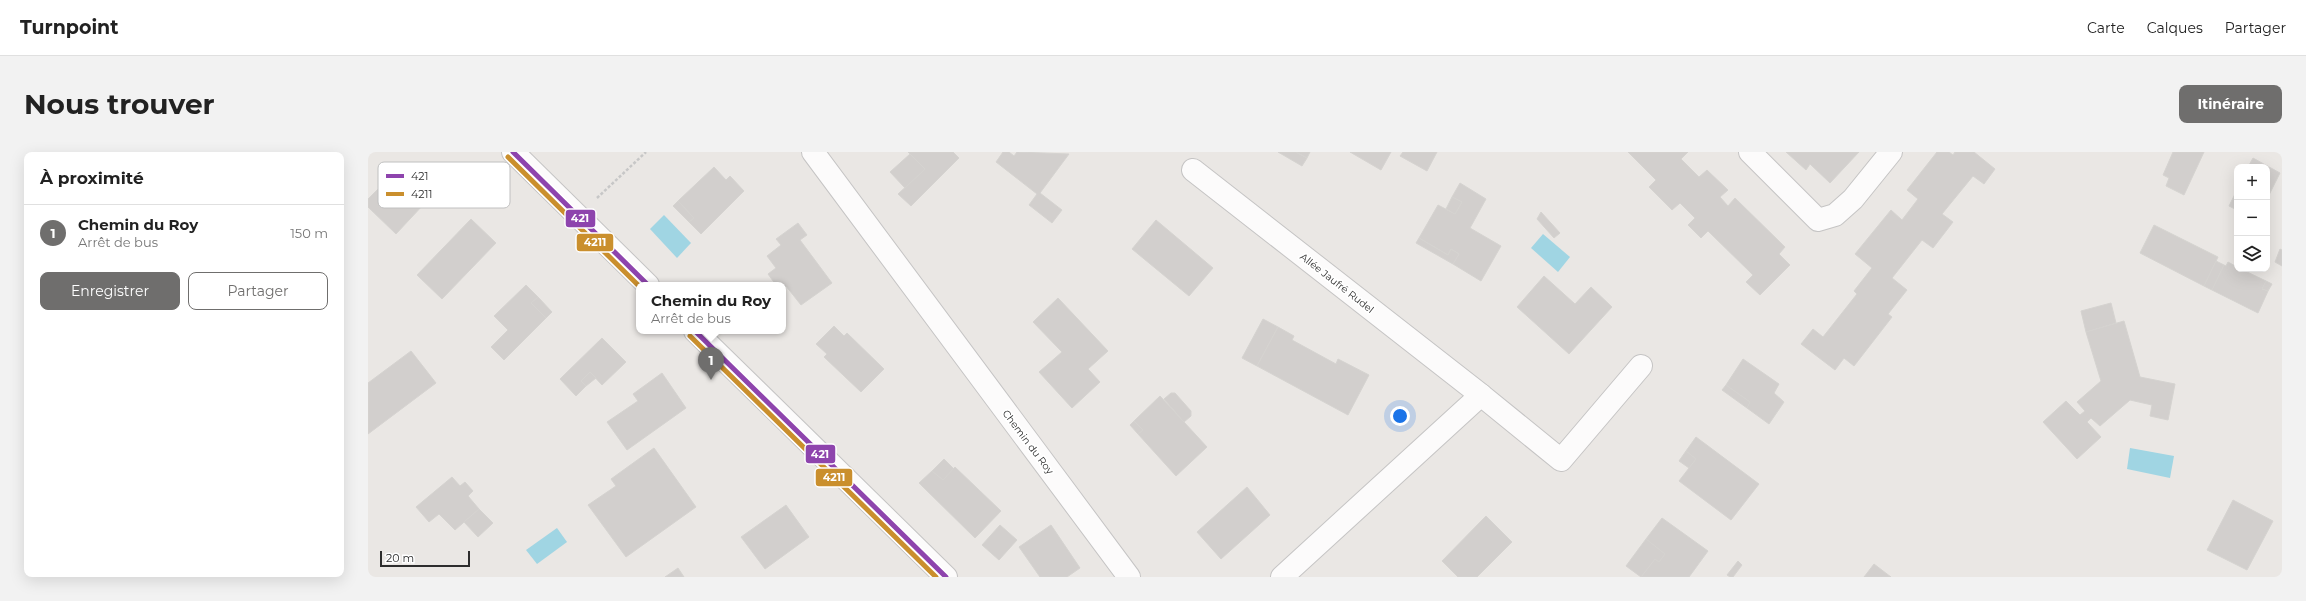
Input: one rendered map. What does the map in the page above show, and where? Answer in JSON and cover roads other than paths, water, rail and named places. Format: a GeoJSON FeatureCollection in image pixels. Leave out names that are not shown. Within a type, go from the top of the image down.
{"type":"FeatureCollection","features":[{"type":"Feature","properties":{"kind":"street"},"geometry":{"type":"LineString","coordinates":[[513,152],[645,282]]}},
{"type":"Feature","properties":{"kind":"street","name":"Chemin du Roy"},"geometry":{"type":"LineString","coordinates":[[814,152],[1129,577]]}},
{"type":"Feature","properties":{"kind":"street"},"geometry":{"type":"LineString","coordinates":[[1750,152],[1818,220],[1835,215],[1853,199],[1891,152]]}},
{"type":"Feature","properties":{"kind":"street","name":"Allée Jaufré Rudel"},"geometry":{"type":"LineString","coordinates":[[1193,170],[1481,395],[1561,460],[1641,366]]}},
{"type":"Feature","properties":{"kind":"street"},"geometry":{"type":"LineString","coordinates":[[698,334],[946,577]]}},
{"type":"Feature","properties":{"kind":"street"},"geometry":{"type":"LineString","coordinates":[[1282,577],[1481,395]]}},
{"type":"Feature","properties":{"kind":"water"},"geometry":{"type":"Polygon","coordinates":[[[664,215],[691,243],[677,258],[650,229],[664,215]]]}},
{"type":"Feature","properties":{"kind":"water"},"geometry":{"type":"Polygon","coordinates":[[[1543,234],[1570,257],[1558,272],[1531,248],[1543,234]]]}},
{"type":"Feature","properties":{"kind":"water"},"geometry":{"type":"Polygon","coordinates":[[[2130,448],[2174,456],[2170,478],[2127,469],[2130,448]]]}},
{"type":"Feature","properties":{"kind":"water"},"geometry":{"type":"Polygon","coordinates":[[[557,528],[567,542],[537,564],[526,550],[557,528]]]}},
{"type":"Feature","properties":{"kind":"place","name":"Chemin du Roy"},"geometry":{"type":"Point","coordinates":[711,380]}}]}
